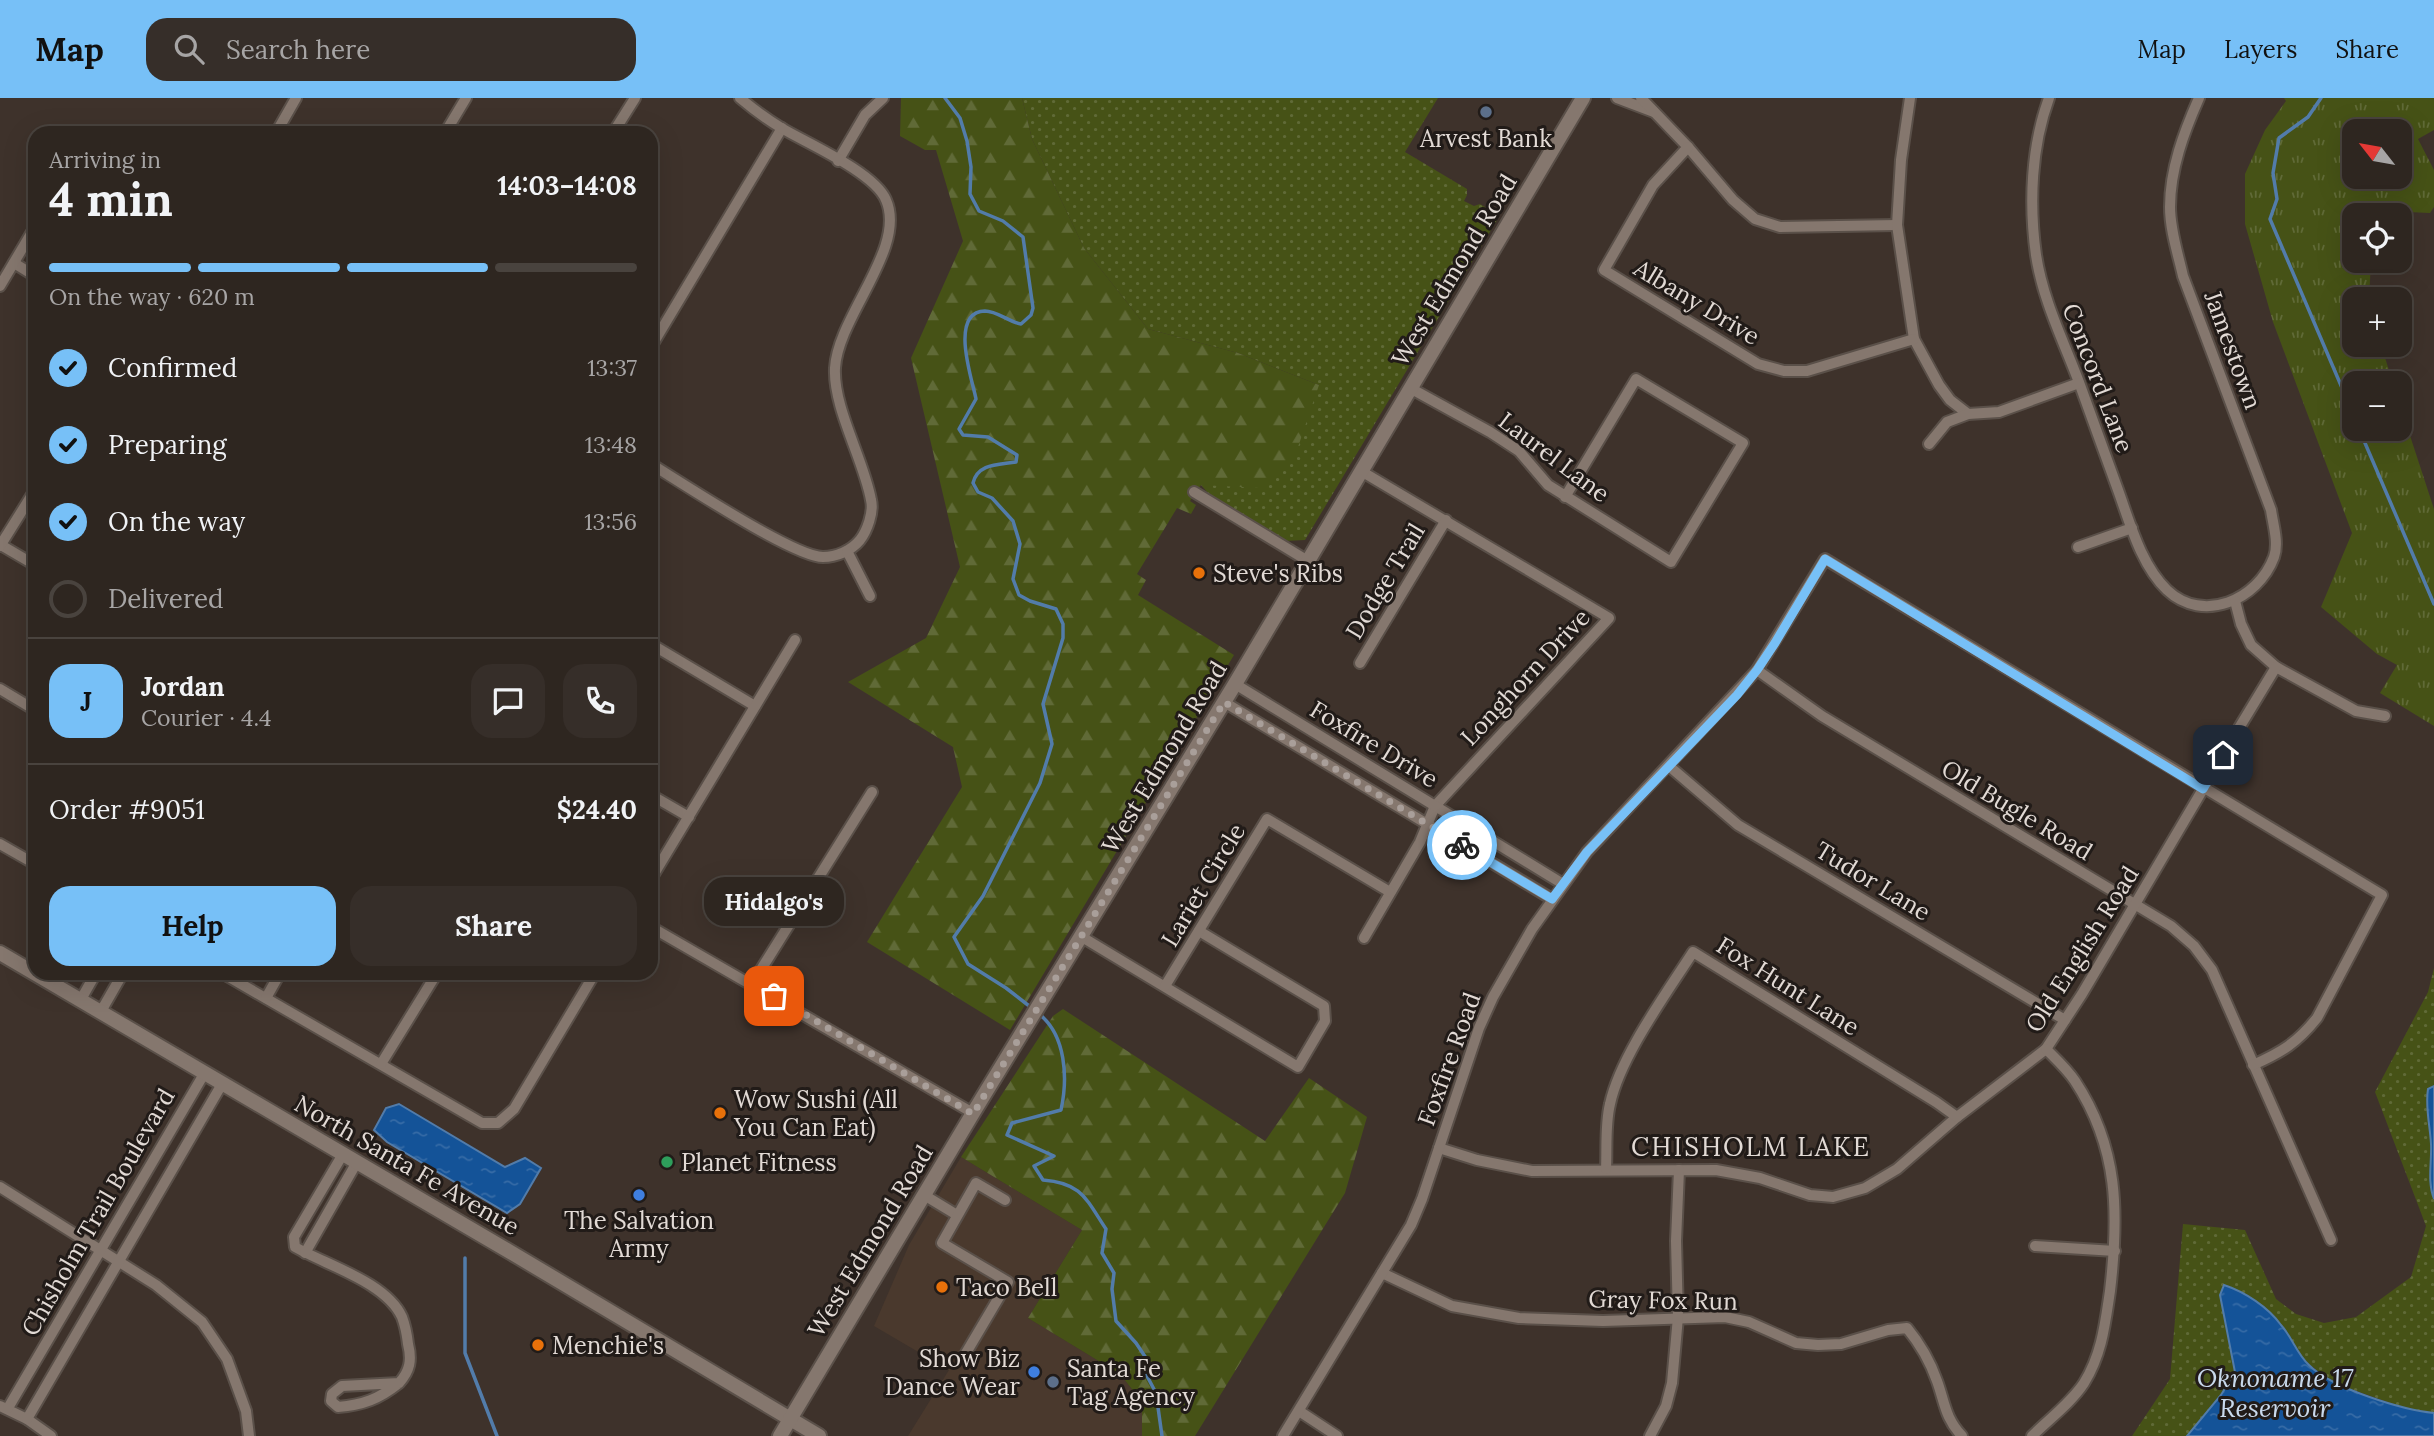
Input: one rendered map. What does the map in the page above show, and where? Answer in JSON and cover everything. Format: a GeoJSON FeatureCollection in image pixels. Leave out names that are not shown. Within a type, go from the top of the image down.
{"type":"FeatureCollection","features":[{"type":"Feature","properties":{"kind":"main road","name":"West Edmond Road"},"geometry":{"type":"LineString","coordinates":[[780,1436],[1235,684],[1583,98]]}},
{"type":"Feature","properties":{"kind":"main road","name":"North Santa Fe Avenue"},"geometry":{"type":"LineString","coordinates":[[0,953],[28,970]]}},
{"type":"Feature","properties":{"kind":"main road","name":"North Santa Fe Avenue"},"geometry":{"type":"LineString","coordinates":[[45,980],[819,1436]]}},
{"type":"Feature","properties":{"kind":"street"},"geometry":{"type":"LineString","coordinates":[[280,126],[296,98]]}},
{"type":"Feature","properties":{"kind":"street"},"geometry":{"type":"LineString","coordinates":[[449,126],[466,98]]}},
{"type":"Feature","properties":{"kind":"street"},"geometry":{"type":"LineString","coordinates":[[617,126],[635,98]]}},
{"type":"Feature","properties":{"kind":"street"},"geometry":{"type":"LineString","coordinates":[[658,468],[805,554],[822,558],[847,551],[862,538],[869,522],[872,503],[842,408],[835,368],[849,321],[884,250],[891,228],[886,199],[877,187],[838,160],[782,128],[740,98]]}},
{"type":"Feature","properties":{"kind":"street"},"geometry":{"type":"LineString","coordinates":[[838,160],[865,116],[883,98]]}},
{"type":"Feature","properties":{"kind":"street"},"geometry":{"type":"LineString","coordinates":[[1617,98],[1657,113]]}},
{"type":"Feature","properties":{"kind":"street"},"geometry":{"type":"LineString","coordinates":[[1641,98],[1733,200],[1755,219],[1791,228],[1897,225]]}},
{"type":"Feature","properties":{"kind":"street"},"geometry":{"type":"LineString","coordinates":[[1910,98],[1901,160],[1897,225],[1914,339],[1939,385],[1950,400],[1968,414]]}},
{"type":"Feature","properties":{"kind":"street","name":"Concord Lane"},"geometry":{"type":"LineString","coordinates":[[2049,98],[2042,117],[2033,171],[2034,240],[2041,285],[2132,528],[2151,570],[2167,590],[2187,602],[2207,606],[2235,601]]}},
{"type":"Feature","properties":{"kind":"street","name":"Jamestown"},"geometry":{"type":"LineString","coordinates":[[2199,98],[2185,131],[2175,166],[2170,207],[2176,244],[2183,276],[2271,510],[2276,541],[2274,555],[2266,572],[2253,588],[2235,601]]}},
{"type":"Feature","properties":{"kind":"street"},"geometry":{"type":"LineString","coordinates":[[658,335],[782,128]]}},
{"type":"Feature","properties":{"kind":"street","name":"Albany Drive"},"geometry":{"type":"LineString","coordinates":[[1688,147],[1653,185],[1604,270],[1758,364],[1784,371],[1807,371],[1914,339]]}},
{"type":"Feature","properties":{"kind":"street"},"geometry":{"type":"LineString","coordinates":[[0,286],[28,239]]}},
{"type":"Feature","properties":{"kind":"street"},"geometry":{"type":"LineString","coordinates":[[14,263],[28,272]]}},
{"type":"Feature","properties":{"kind":"street","name":"Laurel Lane"},"geometry":{"type":"LineString","coordinates":[[1410,388],[1519,451],[1548,485],[1566,497],[1671,562],[1743,443],[1636,379],[1566,497]]}},
{"type":"Feature","properties":{"kind":"street"},"geometry":{"type":"LineString","coordinates":[[1929,443],[1947,422],[1968,414],[1999,412],[2079,383]]}},
{"type":"Feature","properties":{"kind":"street","name":"Longhorn Drive"},"geometry":{"type":"LineString","coordinates":[[1361,471],[1609,618],[1435,806],[1420,842],[1364,938]]}},
{"type":"Feature","properties":{"kind":"street"},"geometry":{"type":"LineString","coordinates":[[1194,492],[1308,561]]}},
{"type":"Feature","properties":{"kind":"street"},"geometry":{"type":"LineString","coordinates":[[28,501],[0,545],[28,561]]}},
{"type":"Feature","properties":{"kind":"street","name":"Dodge Trail"},"geometry":{"type":"LineString","coordinates":[[1360,663],[1446,520]]}},
{"type":"Feature","properties":{"kind":"street"},"geometry":{"type":"LineString","coordinates":[[2078,547],[2132,528]]}},
{"type":"Feature","properties":{"kind":"street"},"geometry":{"type":"LineString","coordinates":[[847,551],[870,596]]}},
{"type":"Feature","properties":{"kind":"street","name":"Foxfire Road"},"geometry":{"type":"LineString","coordinates":[[1283,1436],[1411,1225],[1479,1028],[1493,997],[1552,899],[1587,852],[1757,670],[1825,559],[2203,789]]}},
{"type":"Feature","properties":{"kind":"street"},"geometry":{"type":"LineString","coordinates":[[2235,601],[2241,624],[2251,645],[2276,667],[2356,711],[2385,716]]}},
{"type":"Feature","properties":{"kind":"street"},"geometry":{"type":"LineString","coordinates":[[658,868],[795,639]]}},
{"type":"Feature","properties":{"kind":"street"},"geometry":{"type":"LineString","coordinates":[[658,648],[755,706]]}},
{"type":"Feature","properties":{"kind":"street","name":"Old English Road"},"geometry":{"type":"LineString","coordinates":[[1439,1148],[1477,1160],[1532,1171],[1716,1170],[1760,1178],[1810,1195],[1833,1197],[1865,1188],[1897,1169],[1957,1117],[2046,1049],[2276,667]]}},
{"type":"Feature","properties":{"kind":"street","name":"Old Bugle Road"},"geometry":{"type":"LineString","coordinates":[[1757,670],[1822,716],[2171,926],[2194,946],[2212,970],[2332,1240]]}},
{"type":"Feature","properties":{"kind":"street","name":"Foxfire Drive"},"geometry":{"type":"LineString","coordinates":[[1235,684],[1563,884]]}},
{"type":"Feature","properties":{"kind":"street"},"geometry":{"type":"LineString","coordinates":[[0,690],[28,706]]}},
{"type":"Feature","properties":{"kind":"street","name":"Foxfire Drive"},"geometry":{"type":"LineString","coordinates":[[1224,702],[1552,899]]}},
{"type":"Feature","properties":{"kind":"street","name":"Tudor Lane"},"geometry":{"type":"LineString","coordinates":[[1669,766],[1738,825],[2065,1020]]}},
{"type":"Feature","properties":{"kind":"street"},"geometry":{"type":"LineString","coordinates":[[2203,789],[2382,895],[2316,1018],[2304,1034],[2286,1050],[2253,1065]]}},
{"type":"Feature","properties":{"kind":"street"},"geometry":{"type":"LineString","coordinates":[[752,984],[872,792]]}},
{"type":"Feature","properties":{"kind":"street"},"geometry":{"type":"LineString","coordinates":[[658,799],[689,817]]}},
{"type":"Feature","properties":{"kind":"street","name":"Lariet Circle"},"geometry":{"type":"LineString","coordinates":[[1165,986],[1267,819],[1390,892]]}},
{"type":"Feature","properties":{"kind":"street"},"geometry":{"type":"LineString","coordinates":[[0,844],[28,860]]}},
{"type":"Feature","properties":{"kind":"street"},"geometry":{"type":"LineString","coordinates":[[658,931],[973,1114]]}},
{"type":"Feature","properties":{"kind":"street"},"geometry":{"type":"LineString","coordinates":[[1082,937],[1298,1067],[1325,1021],[1324,1006],[1199,931]]}},
{"type":"Feature","properties":{"kind":"street","name":"Fox Hunt Lane"},"geometry":{"type":"LineString","coordinates":[[1606,1169],[1609,1107],[1623,1065],[1693,952],[1957,1117]]}},
{"type":"Feature","properties":{"kind":"street"},"geometry":{"type":"LineString","coordinates":[[80,1001],[92,980]]}},
{"type":"Feature","properties":{"kind":"street"},"geometry":{"type":"LineString","coordinates":[[100,1013],[119,980]]}},
{"type":"Feature","properties":{"kind":"street"},"geometry":{"type":"LineString","coordinates":[[234,980],[482,1124],[498,1123],[514,1109],[591,980]]}},
{"type":"Feature","properties":{"kind":"street"},"geometry":{"type":"LineString","coordinates":[[265,998],[276,980]]}},
{"type":"Feature","properties":{"kind":"street"},"geometry":{"type":"LineString","coordinates":[[381,1065],[433,980]]}},
{"type":"Feature","properties":{"kind":"street"},"geometry":{"type":"LineString","coordinates":[[2032,1436],[2083,1385],[2096,1360],[2104,1335],[2115,1251],[2115,1205],[2111,1165],[2100,1129],[2073,1078],[2046,1049]]}},
{"type":"Feature","properties":{"kind":"street","name":"Chisholm Trail Boulevard"},"geometry":{"type":"LineString","coordinates":[[4,1407],[204,1074]]}},
{"type":"Feature","properties":{"kind":"street","name":"Chisholm Trail Boulevard"},"geometry":{"type":"LineString","coordinates":[[27,1419],[222,1084]]}},
{"type":"Feature","properties":{"kind":"street"},"geometry":{"type":"LineString","coordinates":[[343,1154],[294,1237],[295,1247],[327,1261],[382,1294],[402,1318],[411,1362],[406,1375],[399,1383],[382,1397],[370,1402],[338,1407],[331,1401],[332,1394],[342,1386],[399,1383]]}},
{"type":"Feature","properties":{"kind":"street"},"geometry":{"type":"LineString","coordinates":[[305,1253],[357,1162]]}},
{"type":"Feature","properties":{"kind":"street"},"geometry":{"type":"LineString","coordinates":[[1650,1436],[1666,1406],[1672,1383],[1678,1317],[1676,1241],[1679,1170]]}},
{"type":"Feature","properties":{"kind":"street"},"geometry":{"type":"LineString","coordinates":[[963,1358],[1008,1282],[942,1243],[976,1183],[1005,1200]]}},
{"type":"Feature","properties":{"kind":"street"},"geometry":{"type":"LineString","coordinates":[[0,1187],[156,1285],[202,1322],[227,1359],[246,1411],[249,1436]]}},
{"type":"Feature","properties":{"kind":"street"},"geometry":{"type":"LineString","coordinates":[[924,1195],[957,1215]]}},
{"type":"Feature","properties":{"kind":"street"},"geometry":{"type":"LineString","coordinates":[[2035,1246],[2115,1251]]}},
{"type":"Feature","properties":{"kind":"street","name":"Gray Fox Run"},"geometry":{"type":"LineString","coordinates":[[1382,1273],[1452,1306],[1519,1318],[1603,1321],[1726,1317],[1749,1322],[1796,1343],[1818,1345],[1841,1344],[1888,1330],[1907,1328],[1924,1350],[1938,1384],[1946,1414],[1962,1436]]}},
{"type":"Feature","properties":{"kind":"street"},"geometry":{"type":"LineString","coordinates":[[4,1407],[51,1436]]}},
{"type":"Feature","properties":{"kind":"street"},"geometry":{"type":"LineString","coordinates":[[1299,1411],[1337,1436]]}},
{"type":"Feature","properties":{"kind":"shaded area"},"geometry":{"type":"Polygon","coordinates":[[[961,1157],[1082,1230],[1028,1318],[1120,1374],[1142,1402],[1142,1436],[908,1436],[949,1370],[874,1326],[909,1245],[961,1157]]]}},
{"type":"Feature","properties":{"kind":"green space"},"geometry":{"type":"Polygon","coordinates":[[[901,98],[1022,98],[1032,139],[1084,248],[1148,329],[1238,353],[1319,385],[1297,450],[1260,488],[1201,485],[1190,501],[1196,505],[1191,514],[1177,508],[1137,574],[1146,580],[1138,595],[1234,655],[1010,1030],[867,942],[962,787],[953,747],[848,682],[926,638],[960,567],[911,358],[963,241],[936,150],[925,150],[900,136],[901,98]]]}},
{"type":"Feature","properties":{"kind":"green space"},"geometry":{"type":"Polygon","coordinates":[[[1022,98],[1438,98],[1405,152],[1467,189],[1464,201],[1474,206],[1480,204],[1498,215],[1497,220],[1305,540],[1285,541],[1208,493],[1201,485],[1319,385],[1238,353],[1148,329],[1084,248],[1032,139],[1022,98]]]}},
{"type":"Feature","properties":{"kind":"green space"},"geometry":{"type":"Polygon","coordinates":[[[2284,98],[2434,98],[2434,130],[2418,139],[2434,170],[2434,207],[2430,213],[2412,212],[2412,203],[2342,203],[2342,273],[2370,273],[2370,287],[2342,287],[2342,357],[2385,357],[2389,371],[2342,371],[2342,441],[2412,441],[2434,509],[2434,726],[2380,693],[2397,665],[2377,654],[2321,607],[2352,533],[2273,322],[2245,224],[2245,174],[2265,130],[2286,101],[2284,98]]]}},
{"type":"Feature","properties":{"kind":"green space"},"geometry":{"type":"Polygon","coordinates":[[[2434,968],[2434,1086],[2428,1089],[2427,1103],[2434,1199],[2434,1413],[2413,1411],[2345,1387],[2304,1360],[2228,1333],[2235,1372],[2221,1395],[2187,1436],[2132,1436],[2170,1379],[2183,1224],[2245,1230],[2276,1299],[2296,1314],[2324,1323],[2356,1317],[2411,1277],[2426,1226],[2375,1092],[2428,992],[2434,968]]]}},
{"type":"Feature","properties":{"kind":"green space"},"geometry":{"type":"Polygon","coordinates":[[[1063,1009],[1265,1141],[1309,1078],[1367,1117],[1345,1193],[1195,1436],[1142,1436],[1142,1402],[1120,1374],[1028,1318],[1082,1230],[961,1157],[1053,1016],[1063,1009]]]}},
{"type":"Feature","properties":{"kind":"water"},"geometry":{"type":"Polygon","coordinates":[[[2434,1086],[2434,1199],[2427,1103],[2428,1089],[2434,1086]]]}},
{"type":"Feature","properties":{"kind":"water"},"geometry":{"type":"Polygon","coordinates":[[[399,1104],[505,1167],[525,1158],[541,1168],[520,1204],[507,1213],[387,1142],[374,1130],[386,1108],[399,1104]]]}},
{"type":"Feature","properties":{"kind":"water","name":"Oknoname 17 Reservoir"},"geometry":{"type":"Polygon","coordinates":[[[2224,1285],[2248,1296],[2270,1312],[2305,1361],[2319,1374],[2350,1390],[2404,1407],[2434,1413],[2434,1436],[2187,1436],[2221,1395],[2235,1372],[2220,1295],[2224,1285]]]}},
{"type":"Feature","properties":{"kind":"waterway"},"geometry":{"type":"LineString","coordinates":[[945,98],[960,118],[967,141],[971,167],[970,194],[979,211],[1003,221],[1023,237],[1033,308],[1031,315],[1021,324],[985,311],[974,314],[968,323],[965,349],[976,399],[959,429],[963,435],[988,437],[1017,455],[1016,462],[984,468],[973,483],[978,492],[992,498],[1013,521],[1020,544],[1013,579],[1019,595],[1056,609],[1063,624],[1063,638],[1043,704],[1052,744],[1040,783],[983,896],[954,937],[968,964],[1033,1009]]}},
{"type":"Feature","properties":{"kind":"waterway"},"geometry":{"type":"LineString","coordinates":[[2321,98],[2308,117],[2279,138],[2273,173],[2277,199],[2270,219],[2342,388]]}},
{"type":"Feature","properties":{"kind":"waterway"},"geometry":{"type":"LineString","coordinates":[[2364,441],[2434,604]]}},
{"type":"Feature","properties":{"kind":"waterway"},"geometry":{"type":"LineString","coordinates":[[1039,1014],[1055,1033],[1063,1058],[1061,1110],[1012,1123],[1007,1135],[1054,1156],[1034,1166],[1043,1180],[1066,1185],[1082,1194],[1106,1229],[1102,1253],[1114,1273],[1112,1289],[1116,1321],[1146,1358],[1147,1376],[1156,1393],[1162,1436]]}},
{"type":"Feature","properties":{"kind":"waterway"},"geometry":{"type":"LineString","coordinates":[[465,1258],[465,1353],[497,1436]]}},
{"type":"Feature","properties":{"kind":"way so far"},"geometry":{"type":"LineString","coordinates":[[774,996],[973,1114],[1224,702],[1462,845]]}},
{"type":"Feature","properties":{"kind":"place","name":"Arvest Bank"},"geometry":{"type":"Point","coordinates":[1486,112]}},
{"type":"Feature","properties":{"kind":"place","name":"Steve's Ribs"},"geometry":{"type":"Point","coordinates":[1199,573]}},
{"type":"Feature","properties":{"kind":"place","name":"Hidalgo's"},"geometry":{"type":"Point","coordinates":[774,996]}},
{"type":"Feature","properties":{"kind":"place","name":"Wow Sushi (All You Can Eat)"},"geometry":{"type":"Point","coordinates":[720,1113]}},
{"type":"Feature","properties":{"kind":"place","name":"Planet Fitness"},"geometry":{"type":"Point","coordinates":[667,1162]}},
{"type":"Feature","properties":{"kind":"place","name":"The Salvation Army"},"geometry":{"type":"Point","coordinates":[639,1195]}},
{"type":"Feature","properties":{"kind":"place","name":"Taco Bell"},"geometry":{"type":"Point","coordinates":[942,1287]}},
{"type":"Feature","properties":{"kind":"place","name":"Menchie's"},"geometry":{"type":"Point","coordinates":[538,1345]}},
{"type":"Feature","properties":{"kind":"place","name":"Show Biz Dance Wear"},"geometry":{"type":"Point","coordinates":[1034,1372]}},
{"type":"Feature","properties":{"kind":"place","name":"Santa Fe Tag Agency"},"geometry":{"type":"Point","coordinates":[1053,1382]}},
{"type":"Feature","properties":{"kind":"district","name":"CHISHOLM LAKE"},"geometry":{"type":"Point","coordinates":[1751,1146]}},
{"type":"Feature","properties":{"kind":"route"},"geometry":{"type":"LineString","coordinates":[[1462,845],[1552,899],[1587,852],[1737,695],[1775,643],[1825,559],[2203,789],[2223,755]]}}]}
